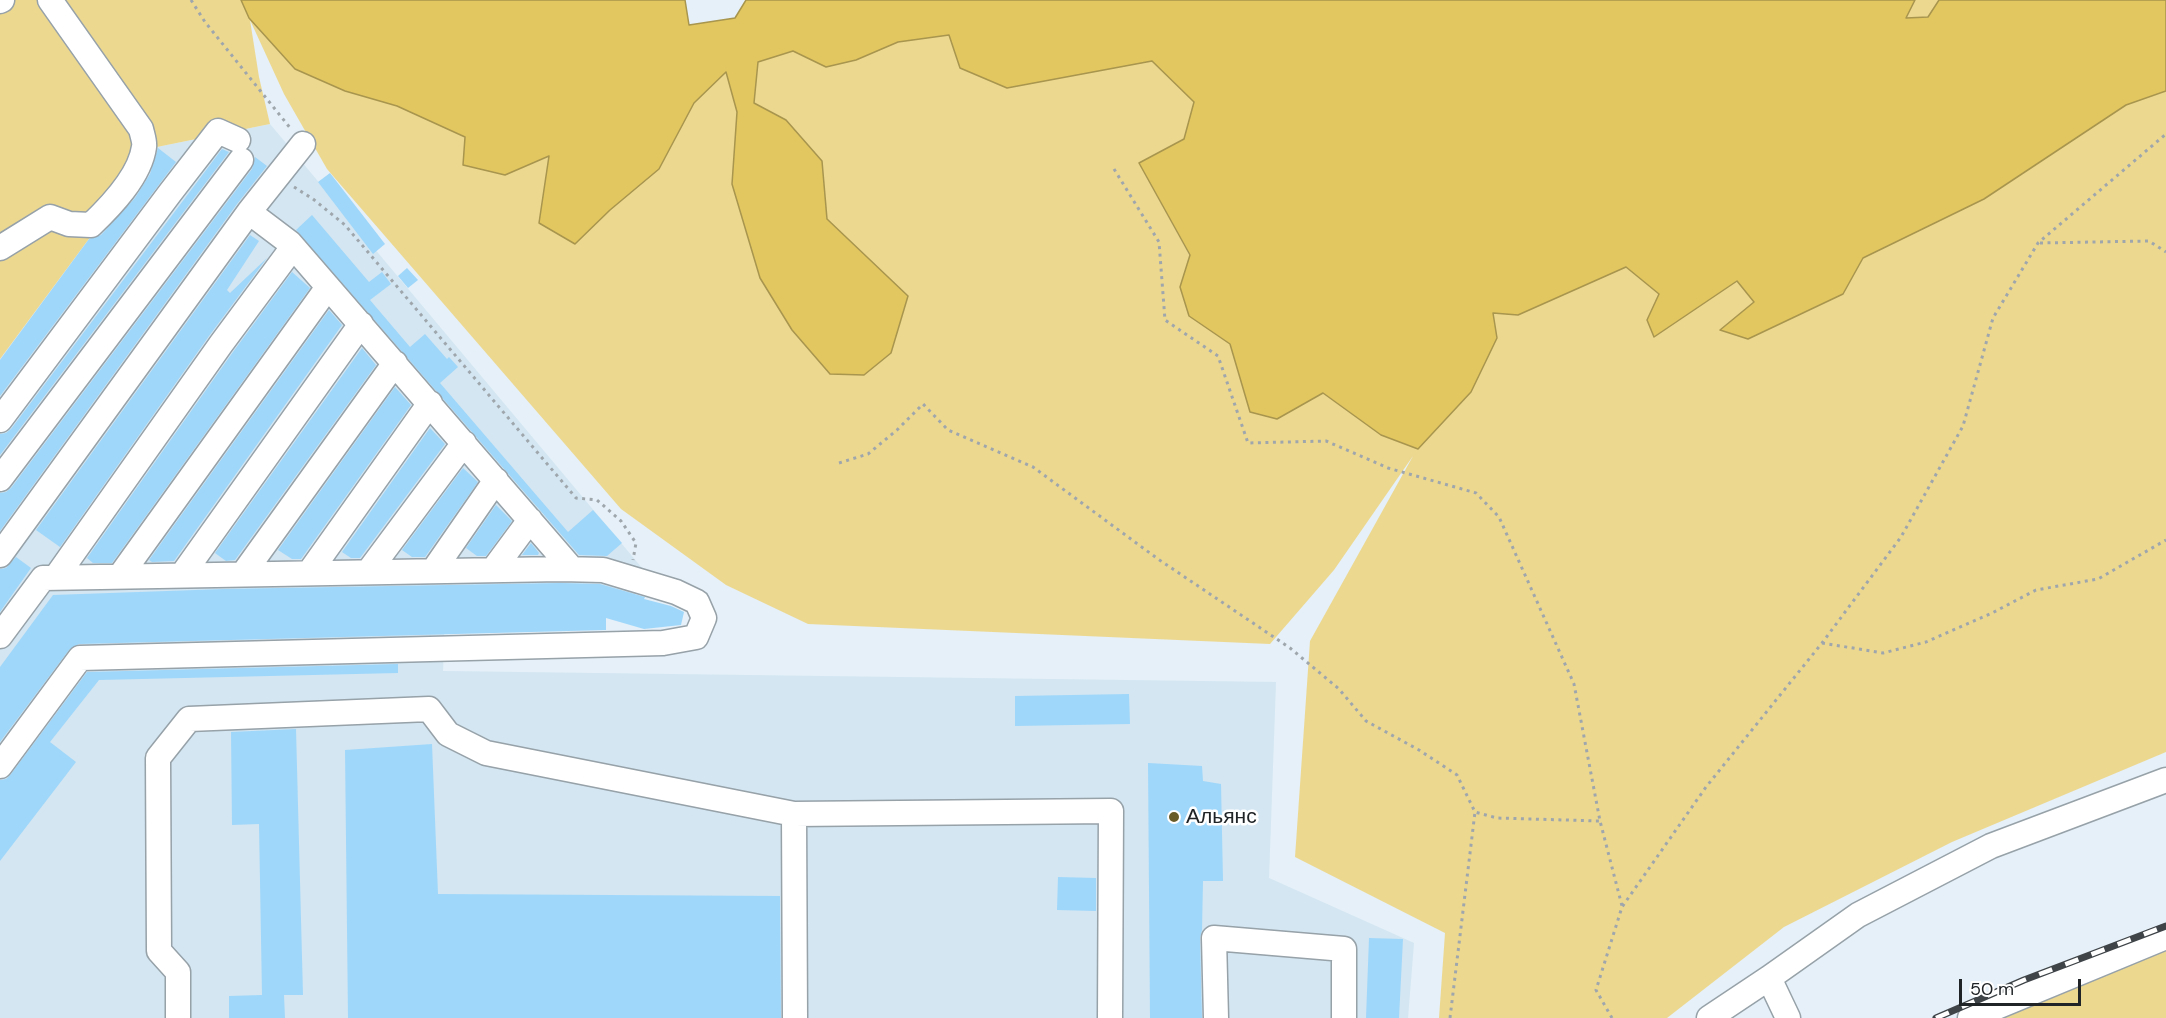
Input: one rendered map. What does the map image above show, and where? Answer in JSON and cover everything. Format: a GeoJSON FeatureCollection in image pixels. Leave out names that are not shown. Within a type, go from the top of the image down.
{"type":"FeatureCollection","features":[{"type":"Feature","properties":{"kind":"lane"},"geometry":{"type":"LineString","coordinates":[[0,248],[50,217],[69,224],[91,225],[116,201],[135,171],[145,146],[141,129],[50,0]]}},
{"type":"Feature","properties":{"kind":"lane"},"geometry":{"type":"LineString","coordinates":[[0,420],[218,131],[240,150],[0,479]]}},
{"type":"Feature","properties":{"kind":"lane"},"geometry":{"type":"LineString","coordinates":[[0,555],[249,212],[303,144]]}},
{"type":"Feature","properties":{"kind":"lane"},"geometry":{"type":"LineString","coordinates":[[249,212],[293,247],[572,569]]}},
{"type":"Feature","properties":{"kind":"lane"},"geometry":{"type":"LineString","coordinates":[[56,577],[221,344],[293,247]]}},
{"type":"Feature","properties":{"kind":"lane"},"geometry":{"type":"LineString","coordinates":[[120,576],[328,287]]}},
{"type":"Feature","properties":{"kind":"lane"},"geometry":{"type":"LineString","coordinates":[[182,575],[361,324]]}},
{"type":"Feature","properties":{"kind":"lane"},"geometry":{"type":"LineString","coordinates":[[243,574],[395,363]]}},
{"type":"Feature","properties":{"kind":"lane"},"geometry":{"type":"LineString","coordinates":[[309,573],[430,403]]}},
{"type":"Feature","properties":{"kind":"lane"},"geometry":{"type":"LineString","coordinates":[[369,572],[464,443]]}},
{"type":"Feature","properties":{"kind":"lane"},"geometry":{"type":"LineString","coordinates":[[433,571],[496,480]]}},
{"type":"Feature","properties":{"kind":"lane"},"geometry":{"type":"LineString","coordinates":[[493,570],[530,520]]}},
{"type":"Feature","properties":{"kind":"lane"},"geometry":{"type":"LineString","coordinates":[[0,636],[44,578],[56,577],[603,570],[676,592],[697,602],[704,618],[696,637],[663,643],[80,658],[0,766]]}},
{"type":"Feature","properties":{"kind":"lane"},"geometry":{"type":"LineString","coordinates":[[178,1018],[178,972],[159,951],[158,758],[189,719],[429,709],[448,734],[486,753],[794,814],[1111,811],[1110,1018]]}},
{"type":"Feature","properties":{"kind":"lane"},"geometry":{"type":"LineString","coordinates":[[1709,1018],[1858,915],[1991,846],[2166,780]]}},
{"type":"Feature","properties":{"kind":"lane"},"geometry":{"type":"LineString","coordinates":[[794,814],[795,1018]]}},
{"type":"Feature","properties":{"kind":"lane"},"geometry":{"type":"LineString","coordinates":[[1216,1018],[1214,938],[1344,949],[1344,1018]]}},
{"type":"Feature","properties":{"kind":"lane"},"geometry":{"type":"LineString","coordinates":[[1970,1018],[2166,938]]}},
{"type":"Feature","properties":{"kind":"lane"},"geometry":{"type":"LineString","coordinates":[[1769,978],[1788,1018]]}},
{"type":"Feature","properties":{"kind":"path"},"geometry":{"type":"LineString","coordinates":[[191,0],[303,144]]}},
{"type":"Feature","properties":{"kind":"path"},"geometry":{"type":"LineString","coordinates":[[1612,1018],[1596,990],[1622,907],[1706,786],[1822,643],[1901,537],[1962,426],[1994,318],[2038,243],[2166,134]]}},
{"type":"Feature","properties":{"kind":"path"},"geometry":{"type":"LineString","coordinates":[[1114,169],[1159,242],[1165,320],[1218,356],[1248,443],[1326,441],[1388,468],[1476,493],[1499,517],[1574,684],[1600,821],[1622,907]]}},
{"type":"Feature","properties":{"kind":"path"},"geometry":{"type":"LineString","coordinates":[[277,177],[314,199],[345,225],[576,498],[597,500],[621,521],[636,543],[629,578]]}},
{"type":"Feature","properties":{"kind":"path"},"geometry":{"type":"LineString","coordinates":[[2038,243],[2149,241],[2166,252]]}},
{"type":"Feature","properties":{"kind":"path"},"geometry":{"type":"LineString","coordinates":[[839,463],[868,454],[923,404],[948,430],[1033,467],[1158,559],[1290,648],[1339,689],[1366,720],[1457,775],[1475,813],[1450,1018]]}},
{"type":"Feature","properties":{"kind":"path"},"geometry":{"type":"LineString","coordinates":[[1822,643],[1883,653],[1926,642],[1992,614],[2036,590],[2098,579],[2166,540]]}},
{"type":"Feature","properties":{"kind":"path"},"geometry":{"type":"LineString","coordinates":[[1475,813],[1497,818],[1600,821]]}},
{"type":"Feature","properties":{"kind":"shaded area"},"geometry":{"type":"Polygon","coordinates":[[[0,0],[243,0],[295,69],[345,91],[397,106],[466,137],[463,164],[505,175],[550,156],[539,223],[575,243],[609,210],[659,169],[694,103],[726,71],[737,112],[732,184],[760,278],[792,330],[831,374],[864,375],[908,297],[827,219],[822,161],[786,120],[754,103],[758,62],[793,51],[826,67],[856,60],[898,42],[949,35],[1007,88],[1152,61],[1194,102],[1184,139],[1139,163],[1190,256],[1180,287],[1189,315],[1230,344],[1250,412],[1277,419],[1323,393],[1381,435],[1493,313],[1588,283],[1626,267],[1659,294],[1647,320],[1737,281],[1754,302],[1843,294],[1863,258],[1984,198],[2126,105],[2166,91],[2166,752],[1952,842],[1784,927],[1667,1018],[1439,1018],[1445,933],[1295,857],[1310,641],[1413,456],[1334,570],[1270,644],[808,624],[726,585],[621,509],[327,169],[284,94],[250,20],[259,77],[270,124],[157,147],[0,359],[0,0]]]}},
{"type":"Feature","properties":{"kind":"shaded area"},"geometry":{"type":"Polygon","coordinates":[[[241,0],[685,0],[689,25],[735,18],[746,0],[1915,0],[1906,18],[1928,17],[1939,0],[2166,0],[2166,91],[2126,105],[1984,199],[1863,258],[1843,294],[1748,339],[1720,330],[1754,302],[1737,281],[1654,337],[1647,320],[1659,294],[1626,267],[1518,315],[1493,313],[1497,338],[1471,392],[1418,449],[1381,435],[1323,393],[1277,419],[1250,412],[1230,344],[1189,316],[1180,287],[1190,255],[1139,163],[1184,139],[1194,102],[1152,61],[1007,88],[960,68],[949,35],[898,42],[856,60],[826,67],[793,51],[758,62],[754,103],[786,120],[822,161],[827,219],[908,296],[891,353],[864,375],[830,374],[792,330],[760,278],[732,184],[737,112],[726,72],[694,103],[659,169],[610,210],[575,244],[539,223],[549,156],[505,175],[463,165],[465,137],[397,106],[345,91],[295,69],[249,18],[241,0]]]}},
{"type":"Feature","properties":{"kind":"shaded area"},"geometry":{"type":"Polygon","coordinates":[[[1915,0],[1939,0],[1928,17],[1905,18],[1915,0]]]}},
{"type":"Feature","properties":{"kind":"shaded area"},"geometry":{"type":"Polygon","coordinates":[[[270,124],[642,568],[634,600],[445,615],[443,671],[1276,682],[1269,878],[1414,943],[1408,1018],[0,1018],[0,359],[157,147],[270,124]]]}},
{"type":"Feature","properties":{"kind":"shaded area"},"geometry":{"type":"Polygon","coordinates":[[[2166,951],[2166,1018],[1998,1018],[2091,973],[2166,951]]]}},
{"type":"Feature","properties":{"kind":"building"},"geometry":{"type":"Polygon","coordinates":[[[158,148],[176,162],[0,396],[0,360],[89,239],[101,235],[135,198],[150,174],[158,148]]]}},
{"type":"Feature","properties":{"kind":"building"},"geometry":{"type":"Polygon","coordinates":[[[222,149],[229,152],[0,455],[0,434],[11,429],[222,149]]]}},
{"type":"Feature","properties":{"kind":"building"},"geometry":{"type":"Polygon","coordinates":[[[255,157],[267,166],[0,531],[0,493],[11,488],[252,169],[255,157]]]}},
{"type":"Feature","properties":{"kind":"building"},"geometry":{"type":"Polygon","coordinates":[[[330,173],[385,244],[373,254],[318,182],[330,173]]]}},
{"type":"Feature","properties":{"kind":"building"},"geometry":{"type":"Polygon","coordinates":[[[312,215],[369,282],[382,272],[391,284],[370,300],[410,347],[425,334],[447,359],[449,357],[458,367],[440,383],[568,532],[593,510],[622,543],[607,556],[579,555],[296,230],[312,215]]]}},
{"type":"Feature","properties":{"kind":"building"},"geometry":{"type":"Polygon","coordinates":[[[250,235],[259,241],[227,290],[230,293],[267,258],[60,547],[36,530],[250,235]]]}},
{"type":"Feature","properties":{"kind":"building"},"geometry":{"type":"Polygon","coordinates":[[[407,268],[418,280],[408,288],[398,276],[407,268]]]}},
{"type":"Feature","properties":{"kind":"building"},"geometry":{"type":"Polygon","coordinates":[[[292,272],[310,288],[112,563],[93,563],[87,558],[292,272]]]}},
{"type":"Feature","properties":{"kind":"building"},"geometry":{"type":"Polygon","coordinates":[[[329,310],[342,325],[174,561],[152,562],[149,560],[329,310]]]}},
{"type":"Feature","properties":{"kind":"building"},"geometry":{"type":"Polygon","coordinates":[[[362,348],[376,365],[235,560],[226,561],[215,553],[362,348]]]}},
{"type":"Feature","properties":{"kind":"building"},"geometry":{"type":"Polygon","coordinates":[[[395,387],[411,405],[301,559],[292,559],[278,550],[395,387]]]}},
{"type":"Feature","properties":{"kind":"building"},"geometry":{"type":"Polygon","coordinates":[[[430,428],[445,444],[360,558],[351,558],[342,552],[430,428]]]}},
{"type":"Feature","properties":{"kind":"building"},"geometry":{"type":"Polygon","coordinates":[[[463,468],[478,482],[425,557],[412,557],[402,550],[463,468]]]}},
{"type":"Feature","properties":{"kind":"building"},"geometry":{"type":"Polygon","coordinates":[[[496,505],[512,521],[486,556],[477,556],[466,548],[496,505]]]}},
{"type":"Feature","properties":{"kind":"building"},"geometry":{"type":"Polygon","coordinates":[[[531,543],[539,553],[538,555],[522,555],[531,543]]]}},
{"type":"Feature","properties":{"kind":"building"},"geometry":{"type":"Polygon","coordinates":[[[16,557],[31,568],[0,612],[0,569],[6,568],[16,557]]]}},
{"type":"Feature","properties":{"kind":"building"},"geometry":{"type":"Polygon","coordinates":[[[600,584],[671,606],[684,612],[681,625],[644,629],[606,618],[606,630],[79,644],[69,650],[0,742],[0,667],[53,595],[224,589],[600,584]]]}},
{"type":"Feature","properties":{"kind":"building"},"geometry":{"type":"Polygon","coordinates":[[[398,664],[398,673],[99,680],[50,742],[76,762],[0,861],[0,780],[6,779],[11,774],[87,672],[398,664]]]}},
{"type":"Feature","properties":{"kind":"building"},"geometry":{"type":"Polygon","coordinates":[[[1129,694],[1130,724],[1015,726],[1015,696],[1129,694]]]}},
{"type":"Feature","properties":{"kind":"building"},"geometry":{"type":"Polygon","coordinates":[[[296,729],[303,995],[284,995],[285,1018],[229,1018],[229,996],[262,995],[259,824],[232,825],[231,732],[296,729]]]}},
{"type":"Feature","properties":{"kind":"building"},"geometry":{"type":"Polygon","coordinates":[[[432,744],[438,894],[780,896],[781,1018],[348,1018],[345,750],[432,744]]]}},
{"type":"Feature","properties":{"kind":"building"},"geometry":{"type":"Polygon","coordinates":[[[1148,763],[1202,766],[1203,781],[1221,784],[1223,881],[1203,881],[1200,938],[1202,1018],[1150,1018],[1148,763]]]}},
{"type":"Feature","properties":{"kind":"building"},"geometry":{"type":"Polygon","coordinates":[[[1058,877],[1096,878],[1096,911],[1057,910],[1058,877]]]}},
{"type":"Feature","properties":{"kind":"building"},"geometry":{"type":"Polygon","coordinates":[[[1369,938],[1403,939],[1399,1018],[1366,1018],[1369,938]]]}},
{"type":"Feature","properties":{"kind":"railway"},"geometry":{"type":"LineString","coordinates":[[1936,1018],[2024,980],[2166,926]]}},
{"type":"Feature","properties":{"kind":"place","name":"Альянс"},"geometry":{"type":"Point","coordinates":[1174,817]}}]}
